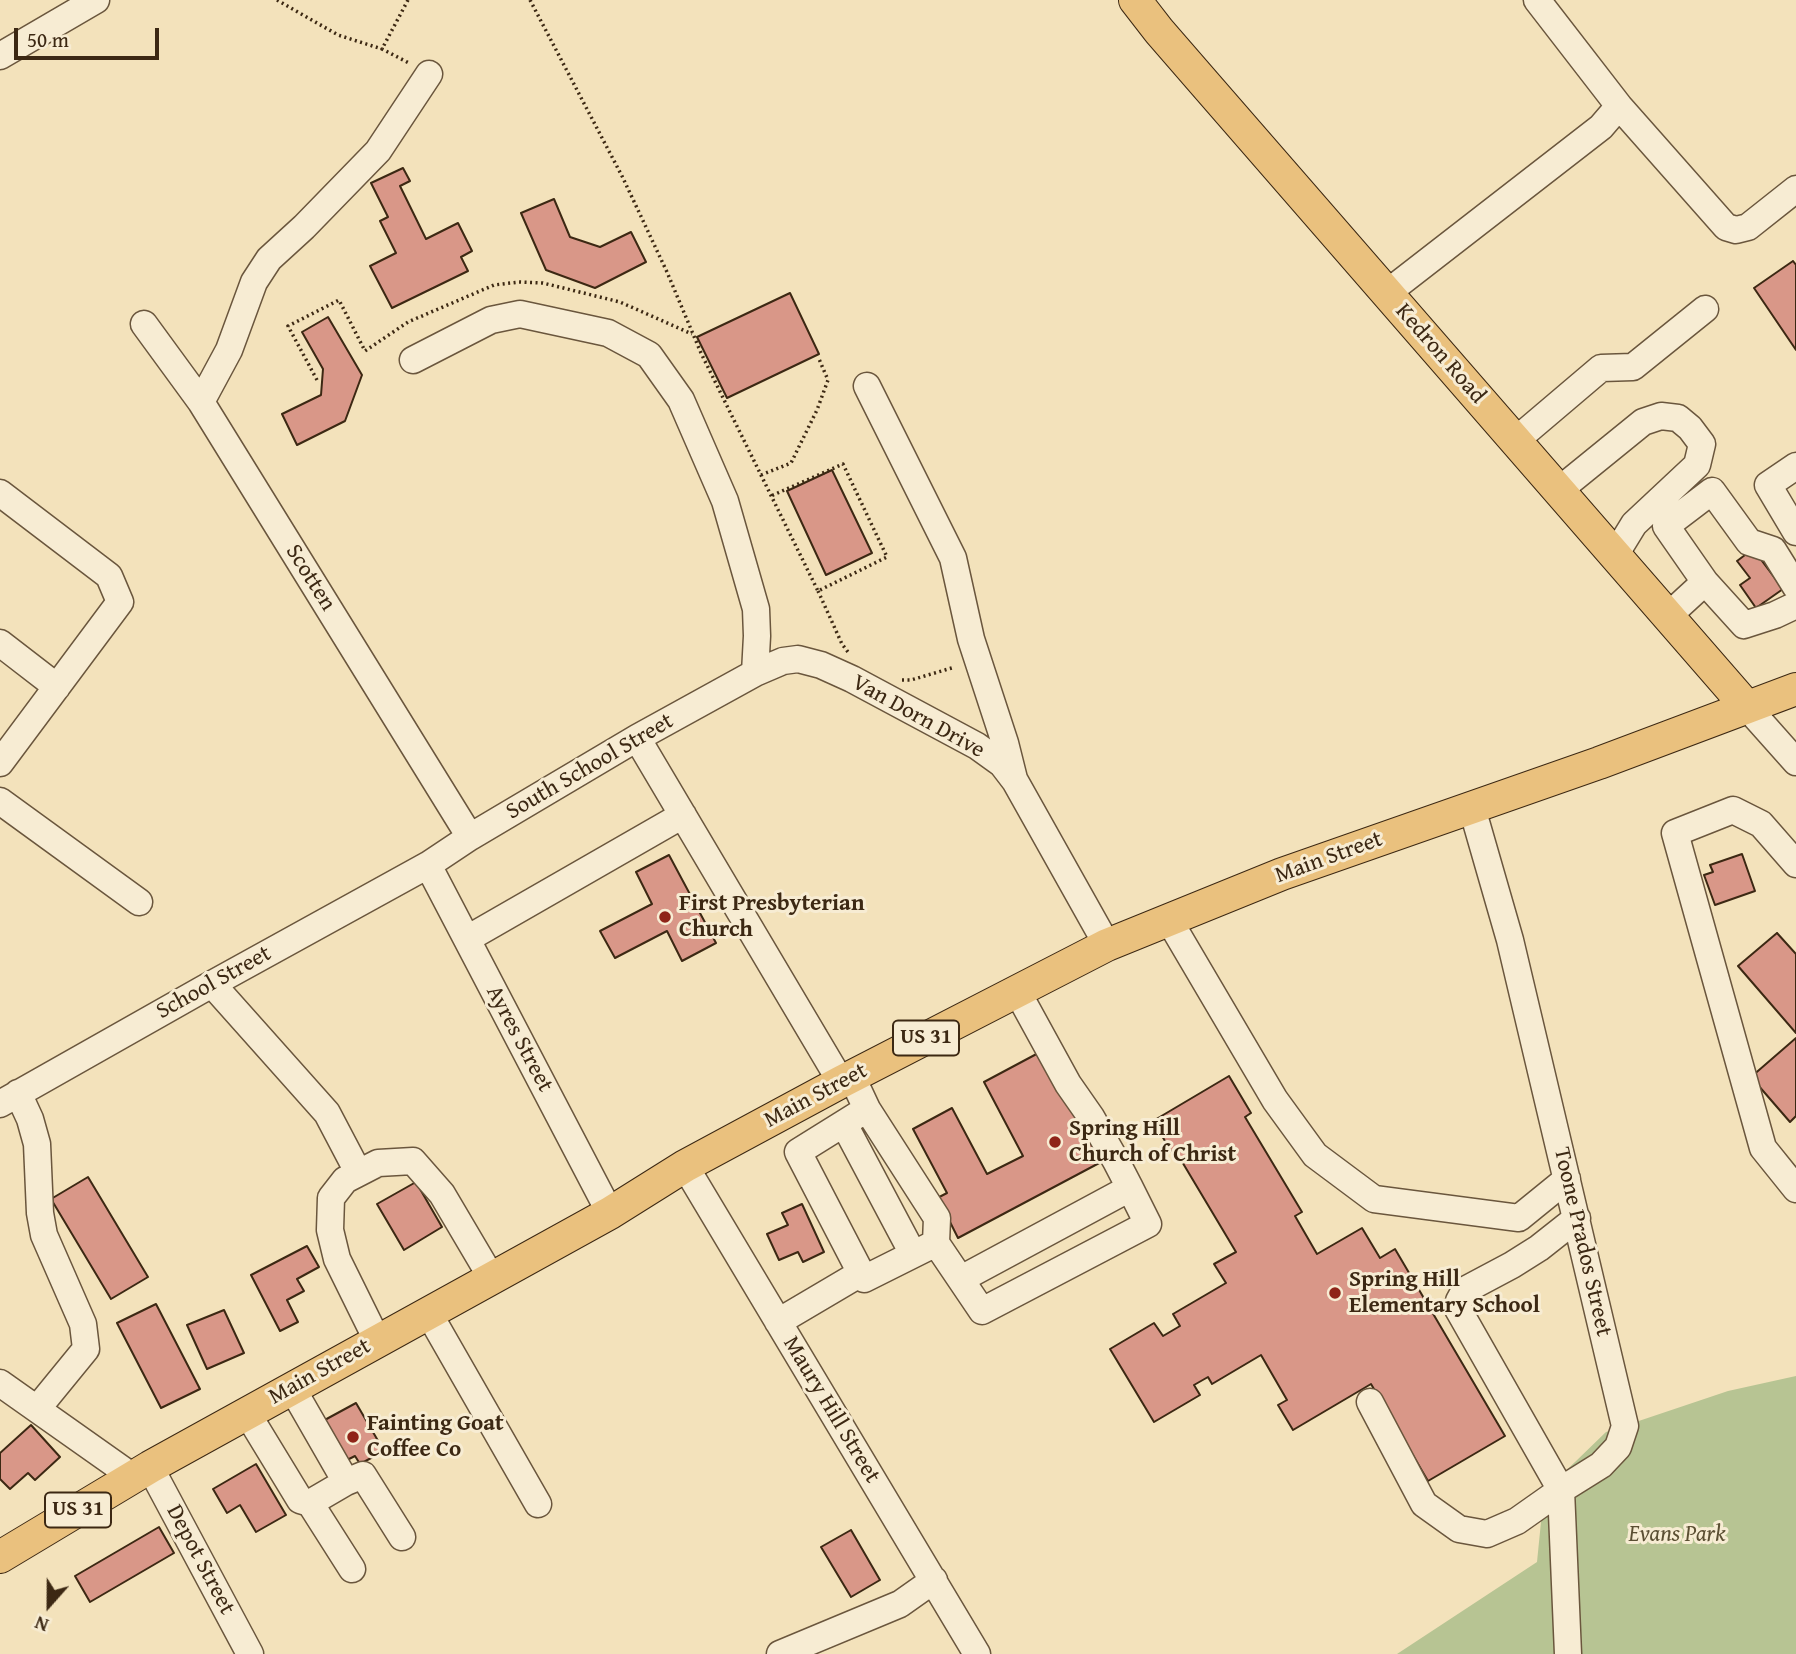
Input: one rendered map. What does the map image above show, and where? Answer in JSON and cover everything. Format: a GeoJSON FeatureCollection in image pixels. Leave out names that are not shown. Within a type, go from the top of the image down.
{"type":"FeatureCollection","features":[{"type":"Feature","properties":{"kind":"main road","name":"Kedron Road"},"geometry":{"type":"LineString","coordinates":[[1135,0],[1174,49],[1747,707]]}},
{"type":"Feature","properties":{"kind":"main road","name":"Main Street"},"geometry":{"type":"LineString","coordinates":[[0,1557],[142,1472],[610,1213],[685,1166],[846,1079],[1107,945],[1282,874],[1599,763],[1796,689]]}},
{"type":"Feature","properties":{"kind":"street"},"geometry":{"type":"LineString","coordinates":[[0,56],[96,0]]}},
{"type":"Feature","properties":{"kind":"street"},"geometry":{"type":"LineString","coordinates":[[1537,0],[1619,106],[1726,227],[1737,230],[1748,227],[1796,189]]}},
{"type":"Feature","properties":{"kind":"street"},"geometry":{"type":"LineString","coordinates":[[201,402],[229,350],[254,282],[269,259],[379,151],[429,74]]}},
{"type":"Feature","properties":{"kind":"street"},"geometry":{"type":"LineString","coordinates":[[1387,293],[1601,127],[1619,106]]}},
{"type":"Feature","properties":{"kind":"street"},"geometry":{"type":"LineString","coordinates":[[1515,441],[1601,368],[1633,367],[1704,309]]}},
{"type":"Feature","properties":{"kind":"street"},"geometry":{"type":"LineString","coordinates":[[413,360],[491,320],[520,314],[608,333],[649,355],[681,400],[725,501],[756,609],[755,673]]}},
{"type":"Feature","properties":{"kind":"street","name":"Scotten"},"geometry":{"type":"LineString","coordinates":[[144,324],[201,402],[470,837]]}},
{"type":"Feature","properties":{"kind":"street"},"geometry":{"type":"LineString","coordinates":[[867,386],[953,558],[971,639],[1015,781]]}},
{"type":"Feature","properties":{"kind":"street"},"geometry":{"type":"LineString","coordinates":[[1558,491],[1643,422],[1661,416],[1678,418],[1690,428],[1702,444],[1697,465],[1634,524],[1615,555]]}},
{"type":"Feature","properties":{"kind":"street"},"geometry":{"type":"LineString","coordinates":[[1796,466],[1768,485],[1796,532]]}},
{"type":"Feature","properties":{"kind":"street"},"geometry":{"type":"LineString","coordinates":[[1796,587],[1773,550],[1749,542],[1712,491],[1666,527],[1705,582],[1744,625],[1796,605]]}},
{"type":"Feature","properties":{"kind":"street"},"geometry":{"type":"LineString","coordinates":[[0,493],[109,576],[120,602],[0,763]]}},
{"type":"Feature","properties":{"kind":"street"},"geometry":{"type":"LineString","coordinates":[[1668,617],[1705,582]]}},
{"type":"Feature","properties":{"kind":"street"},"geometry":{"type":"LineString","coordinates":[[0,643],[57,687]]}},
{"type":"Feature","properties":{"kind":"street","name":"Van Dorn Drive"},"geometry":{"type":"LineString","coordinates":[[755,673],[783,661],[798,659],[821,665],[976,746],[1002,764],[1015,781],[1107,945]]}},
{"type":"Feature","properties":{"kind":"street","name":"South School Street"},"geometry":{"type":"LineString","coordinates":[[428,865],[470,837],[637,738],[755,673]]}},
{"type":"Feature","properties":{"kind":"street"},"geometry":{"type":"LineString","coordinates":[[1747,707],[1796,762]]}},
{"type":"Feature","properties":{"kind":"street"},"geometry":{"type":"LineString","coordinates":[[637,738],[846,1079],[867,1110],[937,1219],[925,1249],[864,1279],[798,1152],[867,1110]]}},
{"type":"Feature","properties":{"kind":"street"},"geometry":{"type":"LineString","coordinates":[[0,801],[138,902]]}},
{"type":"Feature","properties":{"kind":"street","name":"Toone Prados Street"},"geometry":{"type":"LineString","coordinates":[[1370,1402],[1424,1504],[1459,1529],[1488,1534],[1517,1521],[1601,1465],[1618,1447],[1625,1426],[1510,940],[1472,808]]}},
{"type":"Feature","properties":{"kind":"street"},"geometry":{"type":"LineString","coordinates":[[1796,863],[1761,824],[1733,810],[1675,833],[1763,1148],[1796,1189]]}},
{"type":"Feature","properties":{"kind":"street"},"geometry":{"type":"LineString","coordinates":[[467,939],[683,816]]}},
{"type":"Feature","properties":{"kind":"street","name":"Ayres Street"},"geometry":{"type":"LineString","coordinates":[[428,865],[610,1213]]}},
{"type":"Feature","properties":{"kind":"street","name":"School Street"},"geometry":{"type":"LineString","coordinates":[[9,1099],[428,865]]}},
{"type":"Feature","properties":{"kind":"street"},"geometry":{"type":"LineString","coordinates":[[1169,920],[1275,1100],[1315,1155],[1374,1199],[1519,1218],[1567,1178]]}},
{"type":"Feature","properties":{"kind":"street"},"geometry":{"type":"LineString","coordinates":[[212,984],[327,1113],[358,1172]]}},
{"type":"Feature","properties":{"kind":"street"},"geometry":{"type":"LineString","coordinates":[[844,1124],[925,1249],[961,1279],[982,1311],[1148,1224],[1091,1117],[1068,1084],[1017,991]]}},
{"type":"Feature","properties":{"kind":"street"},"geometry":{"type":"LineString","coordinates":[[9,1099],[30,1119],[37,1144],[40,1213],[44,1234],[83,1324],[86,1349],[37,1409]]}},
{"type":"Feature","properties":{"kind":"street"},"geometry":{"type":"LineString","coordinates":[[377,1340],[337,1259],[330,1230],[331,1198],[345,1180],[358,1172],[378,1163],[413,1161],[442,1194],[491,1278]]}},
{"type":"Feature","properties":{"kind":"street","name":"Maury Hill Street"},"geometry":{"type":"LineString","coordinates":[[685,1166],[977,1654]]}},
{"type":"Feature","properties":{"kind":"street"},"geometry":{"type":"LineString","coordinates":[[961,1279],[1130,1188]]}},
{"type":"Feature","properties":{"kind":"street"},"geometry":{"type":"LineString","coordinates":[[1568,1654],[1561,1490],[1458,1309],[1465,1290],[1539,1248],[1577,1218]]}},
{"type":"Feature","properties":{"kind":"street"},"geometry":{"type":"LineString","coordinates":[[778,1322],[861,1273]]}},
{"type":"Feature","properties":{"kind":"street"},"geometry":{"type":"LineString","coordinates":[[428,1312],[538,1504]]}},
{"type":"Feature","properties":{"kind":"street"},"geometry":{"type":"LineString","coordinates":[[0,1383],[37,1409],[142,1472]]}},
{"type":"Feature","properties":{"kind":"street"},"geometry":{"type":"LineString","coordinates":[[292,1388],[346,1482]]}},
{"type":"Feature","properties":{"kind":"street"},"geometry":{"type":"LineString","coordinates":[[247,1413],[300,1500],[310,1503],[352,1569]]}},
{"type":"Feature","properties":{"kind":"street","name":"Depot Street"},"geometry":{"type":"LineString","coordinates":[[142,1472],[250,1654]]}},
{"type":"Feature","properties":{"kind":"street"},"geometry":{"type":"LineString","coordinates":[[310,1503],[363,1475],[402,1536]]}},
{"type":"Feature","properties":{"kind":"street"},"geometry":{"type":"LineString","coordinates":[[780,1654],[900,1604],[934,1580]]}},
{"type":"Feature","properties":{"kind":"path"},"geometry":{"type":"LineString","coordinates":[[277,0],[338,35],[382,49],[429,74]]}},
{"type":"Feature","properties":{"kind":"path"},"geometry":{"type":"LineString","coordinates":[[382,49],[408,0]]}},
{"type":"Feature","properties":{"kind":"path"},"geometry":{"type":"LineString","coordinates":[[530,0],[623,178],[701,353],[842,644],[851,655]]}},
{"type":"Feature","properties":{"kind":"path"},"geometry":{"type":"LineString","coordinates":[[761,475],[792,463],[828,380],[819,359]]}},
{"type":"Feature","properties":{"kind":"path"},"geometry":{"type":"LineString","coordinates":[[771,496],[843,464],[887,557],[818,591]]}},
{"type":"Feature","properties":{"kind":"path"},"geometry":{"type":"LineString","coordinates":[[899,680],[911,680],[966,663]]}},
{"type":"Feature","properties":{"kind":"green space","name":"Evans Park"},"geometry":{"type":"Polygon","coordinates":[[[1796,1376],[1796,1654],[1397,1654],[1537,1562],[1544,1492],[1606,1432],[1728,1391],[1796,1376]]]}},
{"type":"Feature","properties":{"kind":"building"},"geometry":{"type":"Polygon","coordinates":[[[403,168],[410,181],[400,186],[426,239],[458,223],[472,251],[461,257],[468,271],[392,308],[370,266],[396,253],[380,221],[388,217],[371,183],[403,168]]]}},
{"type":"Feature","properties":{"kind":"building"},"geometry":{"type":"Polygon","coordinates":[[[554,199],[570,237],[600,247],[631,232],[646,262],[595,288],[546,270],[521,213],[554,199]]]}},
{"type":"Feature","properties":{"kind":"building"},"geometry":{"type":"Polygon","coordinates":[[[1793,261],[1796,265],[1796,350],[1754,288],[1793,261]]]}},
{"type":"Feature","properties":{"kind":"building"},"geometry":{"type":"Polygon","coordinates":[[[790,293],[819,354],[727,398],[697,337],[790,293]]]}},
{"type":"Feature","properties":{"kind":"building"},"geometry":{"type":"Polygon","coordinates":[[[328,317],[362,375],[345,421],[297,445],[282,414],[321,395],[323,369],[302,332],[328,317]]]}},
{"type":"Feature","properties":{"kind":"building"},"geometry":{"type":"Polygon","coordinates":[[[832,470],[872,553],[826,575],[787,491],[832,470]]]}},
{"type":"Feature","properties":{"kind":"building"},"geometry":{"type":"Polygon","coordinates":[[[1753,549],[1783,589],[1756,608],[1740,585],[1750,578],[1737,561],[1753,549]]]}},
{"type":"Feature","properties":{"kind":"building"},"geometry":{"type":"Polygon","coordinates":[[[1742,854],[1755,891],[1715,905],[1704,875],[1713,872],[1710,865],[1742,854]]]}},
{"type":"Feature","properties":{"kind":"building","name":"First Presbyterian Church"},"geometry":{"type":"Polygon","coordinates":[[[669,855],[716,943],[682,961],[667,931],[615,958],[600,931],[652,904],[636,872],[669,855]]]}},
{"type":"Feature","properties":{"kind":"building"},"geometry":{"type":"Polygon","coordinates":[[[1777,933],[1796,954],[1796,1033],[1738,966],[1777,933]]]}},
{"type":"Feature","properties":{"kind":"building"},"geometry":{"type":"Polygon","coordinates":[[[1796,1038],[1796,1116],[1790,1122],[1751,1077],[1796,1038]]]}},
{"type":"Feature","properties":{"kind":"building","name":"Spring Hill Church of Christ"},"geometry":{"type":"Polygon","coordinates":[[[1044,1050],[1103,1161],[958,1238],[946,1214],[920,1207],[947,1193],[913,1129],[952,1108],[987,1174],[1023,1156],[984,1082],[1044,1050]]]}},
{"type":"Feature","properties":{"kind":"building"},"geometry":{"type":"Polygon","coordinates":[[[1229,1076],[1251,1113],[1245,1117],[1302,1212],[1295,1216],[1317,1254],[1362,1228],[1380,1258],[1395,1249],[1505,1436],[1428,1481],[1371,1384],[1293,1430],[1278,1405],[1287,1400],[1261,1355],[1212,1384],[1208,1377],[1194,1385],[1200,1395],[1154,1422],[1110,1349],[1154,1323],[1163,1336],[1180,1326],[1173,1314],[1226,1283],[1214,1264],[1236,1252],[1181,1160],[1177,1161],[1153,1121],[1229,1076]]]}},
{"type":"Feature","properties":{"kind":"building"},"geometry":{"type":"Polygon","coordinates":[[[88,1177],[148,1277],[111,1299],[51,1199],[88,1177]]]}},
{"type":"Feature","properties":{"kind":"building"},"geometry":{"type":"Polygon","coordinates":[[[416,1182],[442,1227],[404,1250],[377,1204],[416,1182]]]}},
{"type":"Feature","properties":{"kind":"building"},"geometry":{"type":"Polygon","coordinates":[[[802,1204],[824,1252],[803,1262],[798,1252],[779,1260],[767,1234],[788,1225],[782,1213],[802,1204]]]}},
{"type":"Feature","properties":{"kind":"building"},"geometry":{"type":"Polygon","coordinates":[[[307,1246],[319,1267],[297,1279],[304,1291],[287,1300],[298,1322],[280,1331],[251,1275],[307,1246]]]}},
{"type":"Feature","properties":{"kind":"building"},"geometry":{"type":"Polygon","coordinates":[[[156,1304],[200,1389],[161,1408],[117,1323],[156,1304]]]}},
{"type":"Feature","properties":{"kind":"building"},"geometry":{"type":"Polygon","coordinates":[[[224,1310],[244,1353],[207,1369],[187,1325],[224,1310]]]}},
{"type":"Feature","properties":{"kind":"building","name":"Fainting Goat Coffee Co"},"geometry":{"type":"Polygon","coordinates":[[[356,1403],[384,1451],[360,1464],[355,1456],[345,1461],[321,1422],[356,1403]]]}},
{"type":"Feature","properties":{"kind":"building"},"geometry":{"type":"Polygon","coordinates":[[[31,1425],[60,1457],[35,1480],[28,1473],[10,1489],[0,1479],[0,1453],[31,1425]]]}},
{"type":"Feature","properties":{"kind":"building"},"geometry":{"type":"Polygon","coordinates":[[[256,1464],[286,1515],[256,1532],[240,1505],[227,1513],[213,1489],[256,1464]]]}},
{"type":"Feature","properties":{"kind":"building"},"geometry":{"type":"Polygon","coordinates":[[[159,1527],[174,1553],[90,1602],[75,1576],[159,1527]]]}},
{"type":"Feature","properties":{"kind":"building"},"geometry":{"type":"Polygon","coordinates":[[[851,1530],[880,1580],[851,1597],[821,1547],[851,1530]]]}},
{"type":"Feature","properties":{"kind":"place","name":"First Presbyterian Church"},"geometry":{"type":"Point","coordinates":[665,917]}},
{"type":"Feature","properties":{"kind":"place","name":"Spring Hill Church of Christ"},"geometry":{"type":"Point","coordinates":[1055,1142]}},
{"type":"Feature","properties":{"kind":"place","name":"Spring Hill Elementary School"},"geometry":{"type":"Point","coordinates":[1335,1293]}},
{"type":"Feature","properties":{"kind":"place","name":"Fainting Goat Coffee Co"},"geometry":{"type":"Point","coordinates":[353,1437]}}]}
